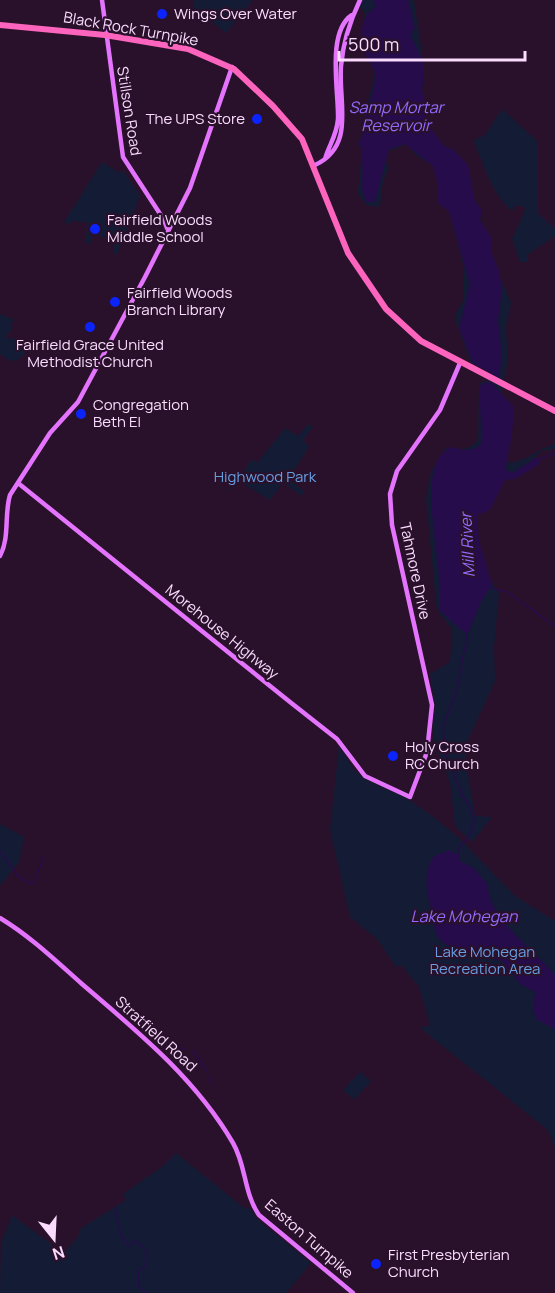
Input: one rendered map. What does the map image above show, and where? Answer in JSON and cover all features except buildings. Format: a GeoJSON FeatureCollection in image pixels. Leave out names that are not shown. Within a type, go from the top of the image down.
{"type":"FeatureCollection","features":[{"type":"Feature","properties":{"kind":"main road","name":"Stillson Road"},"geometry":{"type":"LineString","coordinates":[[102,0],[123,158],[161,214],[168,229]]}},
{"type":"Feature","properties":{"kind":"main road"},"geometry":{"type":"LineString","coordinates":[[315,165],[325,159],[336,132],[335,66],[340,32],[360,0]]}},
{"type":"Feature","properties":{"kind":"main road","name":"Black Rock Turnpike"},"geometry":{"type":"LineString","coordinates":[[0,25],[105,35],[188,49],[232,67],[289,122],[302,139],[315,165],[345,247],[375,296],[398,322],[421,341],[555,411]]}},
{"type":"Feature","properties":{"kind":"main road"},"geometry":{"type":"LineString","coordinates":[[0,556],[7,533],[7,505],[18,483],[50,433],[78,402],[145,277],[190,188],[232,67]]}},
{"type":"Feature","properties":{"kind":"main road"},"geometry":{"type":"LineString","coordinates":[[161,214],[175,215]]}},
{"type":"Feature","properties":{"kind":"main road","name":"Tahmore Drive"},"geometry":{"type":"LineString","coordinates":[[410,797],[427,752],[432,705],[392,525],[390,494],[397,471],[440,410],[460,363]]}},
{"type":"Feature","properties":{"kind":"main road","name":"Morehouse Highway"},"geometry":{"type":"LineString","coordinates":[[18,483],[290,702],[311,716],[337,739],[365,776],[410,797]]}},
{"type":"Feature","properties":{"kind":"main road","name":"Stratfield Road"},"geometry":{"type":"LineString","coordinates":[[0,918],[90,990],[195,1087],[237,1151],[251,1201]]}},
{"type":"Feature","properties":{"kind":"main road","name":"Easton Turnpike"},"geometry":{"type":"LineString","coordinates":[[251,1201],[267,1223],[353,1293]]}},
{"type":"Feature","properties":{"kind":"green space"},"geometry":{"type":"Polygon","coordinates":[[[194,0],[253,0],[226,33],[194,8],[194,0]]]}},
{"type":"Feature","properties":{"kind":"green space"},"geometry":{"type":"Polygon","coordinates":[[[362,0],[414,0],[424,68],[422,97],[426,122],[444,146],[454,150],[468,165],[475,202],[482,209],[480,220],[489,236],[495,265],[511,303],[506,327],[508,361],[501,390],[504,398],[514,407],[502,461],[522,460],[555,444],[555,449],[542,451],[521,470],[501,477],[469,515],[490,579],[499,594],[494,646],[495,681],[464,749],[475,816],[492,817],[472,842],[455,826],[450,783],[433,739],[435,706],[430,674],[450,662],[452,629],[439,613],[436,603],[426,498],[431,471],[446,448],[466,449],[478,440],[479,383],[488,381],[492,372],[471,363],[456,322],[455,315],[464,299],[463,264],[449,212],[437,202],[438,184],[433,166],[417,156],[406,144],[387,152],[386,161],[389,168],[383,181],[380,207],[366,205],[358,193],[362,150],[358,144],[363,132],[362,125],[374,78],[373,69],[361,46],[365,13],[359,6],[362,0]]]}},
{"type":"Feature","properties":{"kind":"green space"},"geometry":{"type":"Polygon","coordinates":[[[502,109],[537,141],[537,213],[555,228],[555,236],[527,255],[528,262],[520,262],[512,239],[526,208],[516,205],[512,211],[505,204],[489,178],[473,140],[485,135],[502,109]]]}},
{"type":"Feature","properties":{"kind":"green space"},"geometry":{"type":"Polygon","coordinates":[[[102,162],[120,173],[123,170],[140,196],[117,254],[114,254],[113,239],[92,235],[91,243],[86,243],[87,222],[71,221],[70,225],[64,222],[102,162]]]}},
{"type":"Feature","properties":{"kind":"green space"},"geometry":{"type":"Polygon","coordinates":[[[0,314],[15,320],[10,325],[13,328],[6,336],[9,340],[13,337],[27,351],[19,359],[10,361],[0,354],[0,314]]]}},
{"type":"Feature","properties":{"kind":"green space","name":"Highwood Park"},"geometry":{"type":"Polygon","coordinates":[[[308,424],[313,427],[303,440],[309,447],[288,479],[304,491],[301,496],[283,482],[270,500],[240,482],[223,494],[239,479],[252,459],[257,463],[285,428],[298,436],[308,424]]]}},
{"type":"Feature","properties":{"kind":"green space","name":"Lake Mohegan Recreation Area"},"geometry":{"type":"Polygon","coordinates":[[[339,746],[354,770],[365,779],[408,799],[435,818],[460,839],[515,896],[555,921],[555,1147],[548,1130],[420,1028],[430,1025],[419,987],[402,966],[395,966],[378,940],[350,917],[330,830],[339,746]]]}},
{"type":"Feature","properties":{"kind":"green space"},"geometry":{"type":"Polygon","coordinates":[[[0,824],[24,837],[19,862],[0,886],[0,824]]]}},
{"type":"Feature","properties":{"kind":"green space"},"geometry":{"type":"Polygon","coordinates":[[[360,1072],[371,1081],[354,1100],[343,1090],[360,1072]]]}},
{"type":"Feature","properties":{"kind":"green space"},"geometry":{"type":"Polygon","coordinates":[[[176,1153],[243,1207],[251,1209],[256,1218],[311,1263],[286,1293],[0,1293],[1,1242],[12,1215],[63,1253],[78,1237],[80,1229],[126,1200],[123,1194],[163,1166],[176,1153]]]}},
{"type":"Feature","properties":{"kind":"water","name":"Samp Mortar Reservoir"},"geometry":{"type":"Polygon","coordinates":[[[374,0],[408,0],[415,28],[410,35],[422,58],[424,71],[422,91],[426,104],[426,122],[444,146],[454,150],[468,165],[475,202],[482,209],[480,220],[492,238],[491,251],[499,271],[502,287],[498,321],[502,354],[499,378],[473,363],[459,328],[470,284],[449,212],[437,202],[438,184],[433,166],[405,144],[389,149],[375,202],[365,202],[362,187],[362,147],[358,144],[364,132],[362,125],[372,96],[375,74],[361,45],[361,35],[365,19],[375,8],[374,0]]]}},
{"type":"Feature","properties":{"kind":"water"},"geometry":{"type":"Polygon","coordinates":[[[491,382],[514,407],[512,435],[505,469],[512,473],[538,457],[540,461],[538,465],[515,479],[505,480],[490,510],[477,515],[479,541],[492,584],[481,602],[467,635],[440,611],[432,487],[434,469],[441,455],[452,447],[464,450],[482,443],[479,390],[481,384],[491,382]]]}},
{"type":"Feature","properties":{"kind":"water","name":"Lake Mohegan"},"geometry":{"type":"Polygon","coordinates":[[[450,850],[460,857],[460,861],[474,868],[488,885],[490,897],[503,921],[555,974],[555,1029],[537,1020],[533,1011],[535,992],[521,985],[502,961],[445,944],[438,937],[434,928],[427,878],[434,856],[450,850]]]}},
{"type":"Feature","properties":{"kind":"waterway"},"geometry":{"type":"LineString","coordinates":[[539,459],[555,453]]}},
{"type":"Feature","properties":{"kind":"waterway"},"geometry":{"type":"LineString","coordinates":[[490,588],[507,592],[555,626]]}},
{"type":"Feature","properties":{"kind":"waterway","name":"Mill River"},"geometry":{"type":"LineString","coordinates":[[458,856],[459,848],[471,833],[474,820],[446,754],[443,727],[457,690],[467,635]]}},
{"type":"Feature","properties":{"kind":"waterway"},"geometry":{"type":"LineString","coordinates":[[0,851],[17,875],[31,884],[35,882],[43,857]]}},
{"type":"Feature","properties":{"kind":"waterway"},"geometry":{"type":"LineString","coordinates":[[117,1009],[151,1029]]}},
{"type":"Feature","properties":{"kind":"waterway"},"geometry":{"type":"LineString","coordinates":[[158,1034],[169,1040],[170,1046],[185,1049]]}},
{"type":"Feature","properties":{"kind":"waterway"},"geometry":{"type":"LineString","coordinates":[[193,1051],[207,1071]]}},
{"type":"Feature","properties":{"kind":"waterway"},"geometry":{"type":"LineString","coordinates":[[209,1076],[212,1085]]}},
{"type":"Feature","properties":{"kind":"waterway"},"geometry":{"type":"LineString","coordinates":[[115,1207],[121,1235],[125,1241]]}},
{"type":"Feature","properties":{"kind":"waterway"},"geometry":{"type":"LineString","coordinates":[[126,1243],[128,1246],[135,1241],[147,1250],[147,1265],[138,1271],[139,1286],[146,1293]]}},
{"type":"Feature","properties":{"kind":"place","name":"Wings Over Water"},"geometry":{"type":"Point","coordinates":[162,14]}},
{"type":"Feature","properties":{"kind":"place","name":"The UPS Store"},"geometry":{"type":"Point","coordinates":[257,119]}},
{"type":"Feature","properties":{"kind":"place","name":"Fairfield Woods Middle School"},"geometry":{"type":"Point","coordinates":[95,229]}},
{"type":"Feature","properties":{"kind":"place","name":"Fairfield Woods Branch Library"},"geometry":{"type":"Point","coordinates":[115,302]}},
{"type":"Feature","properties":{"kind":"place","name":"Fairfield Grace United Methodist Church"},"geometry":{"type":"Point","coordinates":[90,327]}},
{"type":"Feature","properties":{"kind":"place","name":"Congregation Beth El"},"geometry":{"type":"Point","coordinates":[81,414]}},
{"type":"Feature","properties":{"kind":"place","name":"Holy Cross RC Church"},"geometry":{"type":"Point","coordinates":[393,756]}},
{"type":"Feature","properties":{"kind":"place","name":"First Presbyterian Church"},"geometry":{"type":"Point","coordinates":[376,1264]}}]}
